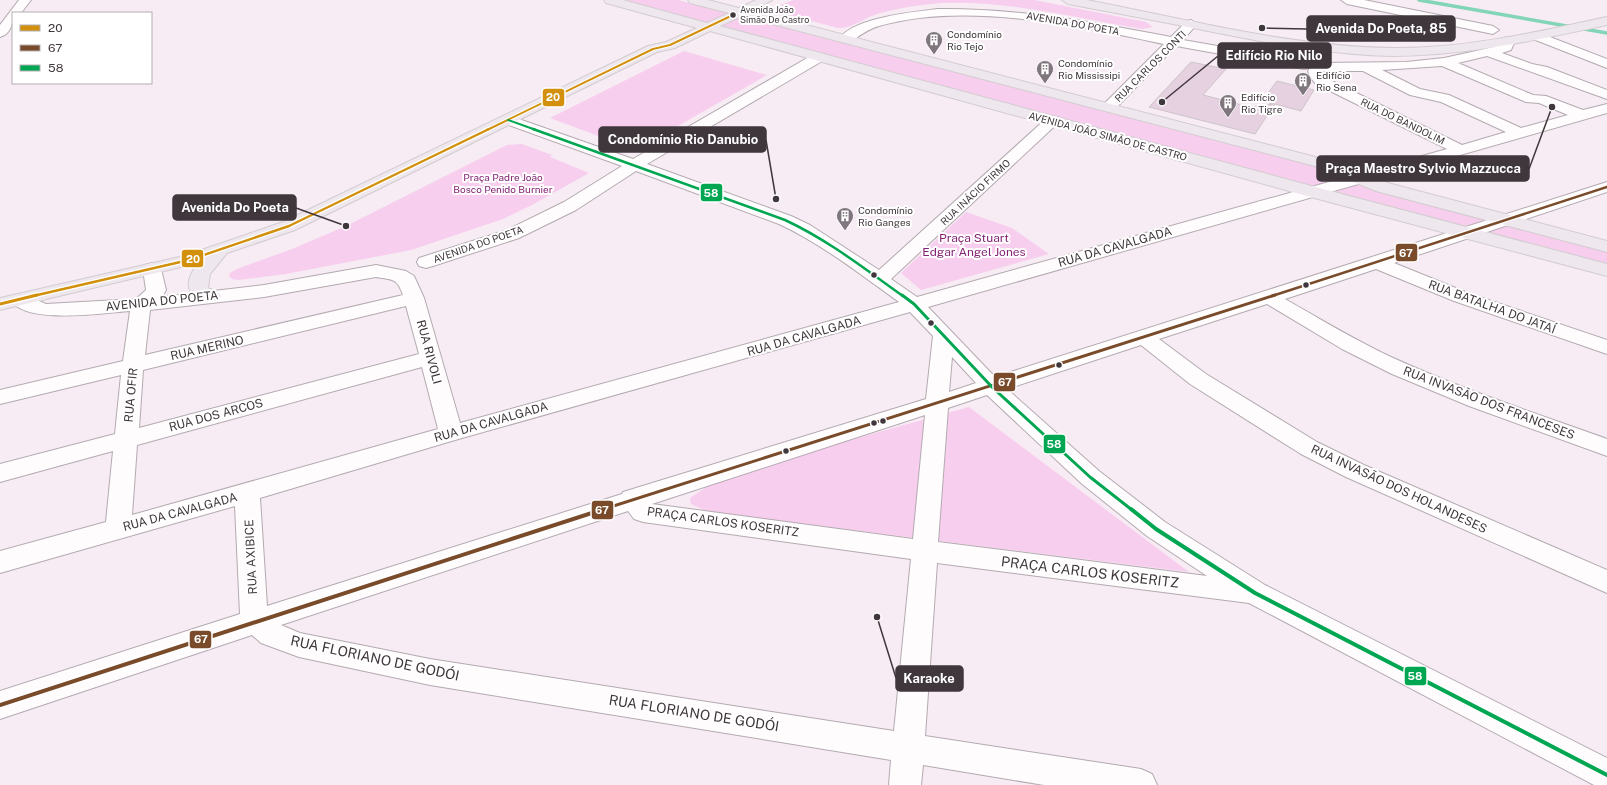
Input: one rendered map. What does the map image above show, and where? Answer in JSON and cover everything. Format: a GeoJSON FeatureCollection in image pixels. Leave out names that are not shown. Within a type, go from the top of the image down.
{"type":"FeatureCollection","features":[{"type":"Feature","properties":{"kind":"main road","name":"AVENIDA JOÃO SIMÃO DE CASTRO"},"geometry":{"type":"LineString","coordinates":[[610,0],[1313,192],[1607,270]]}},
{"type":"Feature","properties":{"kind":"main road"},"geometry":{"type":"LineString","coordinates":[[694,0],[737,7],[845,39],[1321,163],[1382,187],[1607,247]]}},
{"type":"Feature","properties":{"kind":"main road"},"geometry":{"type":"LineString","coordinates":[[0,304],[152,269],[220,250],[289,226],[653,49],[670,45],[701,25],[737,7],[766,0]]}},
{"type":"Feature","properties":{"kind":"main road","name":"AVENIDA DO POETA"},"geometry":{"type":"LineString","coordinates":[[1068,0],[1309,46],[1393,52],[1500,48],[1537,36],[1604,21]]}},
{"type":"Feature","properties":{"kind":"main road"},"geometry":{"type":"LineString","coordinates":[[1102,0],[1280,34],[1354,44],[1390,45],[1425,42],[1507,27]]}},
{"type":"Feature","properties":{"kind":"main road"},"geometry":{"type":"LineString","coordinates":[[1588,13],[1604,21]]}},
{"type":"Feature","properties":{"kind":"main road"},"geometry":{"type":"LineString","coordinates":[[1393,52],[1410,66]]}},
{"type":"Feature","properties":{"kind":"main road"},"geometry":{"type":"LineString","coordinates":[[210,296],[199,291],[196,284],[199,275],[220,250]]}},
{"type":"Feature","properties":{"kind":"street"},"geometry":{"type":"LineString","coordinates":[[16,12],[25,0]]}},
{"type":"Feature","properties":{"kind":"street"},"geometry":{"type":"LineString","coordinates":[[1347,0],[1493,30]]}},
{"type":"Feature","properties":{"kind":"street","name":"AVENIDA DO POETA"},"geometry":{"type":"LineString","coordinates":[[845,39],[873,23],[914,12],[963,9],[1013,12],[1050,18],[1304,65]]}},
{"type":"Feature","properties":{"kind":"street"},"geometry":{"type":"LineString","coordinates":[[0,33],[12,17]]}},
{"type":"Feature","properties":{"kind":"street","name":"RUA CARLOS CONTI"},"geometry":{"type":"LineString","coordinates":[[1108,107],[1175,42],[1191,24]]}},
{"type":"Feature","properties":{"kind":"street"},"geometry":{"type":"LineString","coordinates":[[1537,36],[1607,64]]}},
{"type":"Feature","properties":{"kind":"street"},"geometry":{"type":"LineString","coordinates":[[1500,48],[1529,68],[1542,70],[1607,95]]}},
{"type":"Feature","properties":{"kind":"street","name":"AVENIDA DO POETA"},"geometry":{"type":"LineString","coordinates":[[1322,66],[1410,66],[1444,62],[1500,48]]}},
{"type":"Feature","properties":{"kind":"street","name":"AVENIDA DO POETA"},"geometry":{"type":"LineString","coordinates":[[426,262],[513,234],[546,219],[819,57]]}},
{"type":"Feature","properties":{"kind":"street"},"geometry":{"type":"LineString","coordinates":[[1444,62],[1531,99],[1530,101],[1533,104],[1576,117]]}},
{"type":"Feature","properties":{"kind":"street","name":"RUA DO BANDOLIM"},"geometry":{"type":"LineString","coordinates":[[1322,66],[1315,71],[1317,77],[1321,81],[1461,150]]}},
{"type":"Feature","properties":{"kind":"street"},"geometry":{"type":"LineString","coordinates":[[1365,67],[1420,93],[1433,97],[1444,98],[1520,133]]}},
{"type":"Feature","properties":{"kind":"street"},"geometry":{"type":"LineString","coordinates":[[1386,67],[1439,90],[1443,93],[1444,98]]}},
{"type":"Feature","properties":{"kind":"street","name":"RUA DA CAVALGADA"},"geometry":{"type":"LineString","coordinates":[[0,562],[247,493],[451,433],[1313,192],[1607,108]]}},
{"type":"Feature","properties":{"kind":"street"},"geometry":{"type":"LineString","coordinates":[[508,120],[785,220],[844,254],[914,304],[992,387],[1090,476],[1156,529],[1255,593],[1607,775]]}},
{"type":"Feature","properties":{"kind":"street","name":"RUA INÁCIO FIRMO"},"geometry":{"type":"LineString","coordinates":[[880,279],[1053,120]]}},
{"type":"Feature","properties":{"kind":"street","name":"PRAÇA CARLOS KOSERITZ"},"geometry":{"type":"LineString","coordinates":[[1255,593],[925,552],[643,512],[632,499],[992,387],[1143,337],[1378,263],[1467,232],[1607,187]]}},
{"type":"Feature","properties":{"kind":"street","name":"RUA BATALHA DO JATAÍ"},"geometry":{"type":"LineString","coordinates":[[1378,263],[1461,297],[1607,347]]}},
{"type":"Feature","properties":{"kind":"street"},"geometry":{"type":"LineString","coordinates":[[141,305],[151,298],[156,290],[152,269]]}},
{"type":"Feature","properties":{"kind":"street","name":"AVENIDA DO POETA"},"geometry":{"type":"LineString","coordinates":[[20,300],[30,306],[45,310],[141,305],[264,291],[376,271],[389,272],[399,275]]}},
{"type":"Feature","properties":{"kind":"street","name":"RUA RIVOLI"},"geometry":{"type":"LineString","coordinates":[[399,275],[407,280],[414,298],[451,433]]}},
{"type":"Feature","properties":{"kind":"street","name":"RUA INVASÃO DOS FRANCESES"},"geometry":{"type":"LineString","coordinates":[[1268,297],[1336,337],[1399,369],[1457,393],[1607,448]]}},
{"type":"Feature","properties":{"kind":"street","name":"RUA MERINO"},"geometry":{"type":"LineString","coordinates":[[0,397],[414,298]]}},
{"type":"Feature","properties":{"kind":"street","name":"RUA OFIR"},"geometry":{"type":"LineString","coordinates":[[118,528],[133,365],[141,305]]}},
{"type":"Feature","properties":{"kind":"street"},"geometry":{"type":"LineString","coordinates":[[905,785],[943,334]]}},
{"type":"Feature","properties":{"kind":"street","name":"RUA INVASÃO DOS HOLANDESES"},"geometry":{"type":"LineString","coordinates":[[1143,337],[1204,383],[1254,416],[1309,448],[1355,471],[1607,582]]}},
{"type":"Feature","properties":{"kind":"street","name":"RUA DOS ARCOS"},"geometry":{"type":"LineString","coordinates":[[0,473],[431,358]]}},
{"type":"Feature","properties":{"kind":"street","name":"RUA AXIBICE"},"geometry":{"type":"LineString","coordinates":[[247,493],[254,620]]}},
{"type":"Feature","properties":{"kind":"street"},"geometry":{"type":"LineString","coordinates":[[0,705],[254,620],[632,499]]}},
{"type":"Feature","properties":{"kind":"street","name":"RUA FLORIANO DE GODÓI"},"geometry":{"type":"LineString","coordinates":[[254,620],[271,634],[298,645],[430,672],[1141,785]]}},
{"type":"Feature","properties":{"kind":"green space"},"geometry":{"type":"Polygon","coordinates":[[[623,0],[678,0],[1308,164],[1324,169],[1335,179],[1607,251],[1607,265],[623,0]]]}},
{"type":"Feature","properties":{"kind":"green space"},"geometry":{"type":"Polygon","coordinates":[[[793,0],[1034,0],[1146,22],[1153,27],[1142,29],[1042,11],[991,4],[940,3],[901,8],[877,14],[848,27],[838,28],[773,11],[776,7],[793,0]]]}},
{"type":"Feature","properties":{"kind":"green space"},"geometry":{"type":"Polygon","coordinates":[[[684,51],[767,75],[636,150],[550,118],[684,51]]]}},
{"type":"Feature","properties":{"kind":"green space","name":"Praça Padre João Bosco Penido Burnier"},"geometry":{"type":"Polygon","coordinates":[[[522,144],[552,155],[550,157],[589,173],[532,205],[503,219],[411,250],[286,274],[238,280],[232,279],[229,276],[230,273],[237,269],[292,249],[346,226],[507,145],[522,144]]]}},
{"type":"Feature","properties":{"kind":"green space","name":"Praça Stuart Edgar Angel Jones"},"geometry":{"type":"Polygon","coordinates":[[[966,212],[1012,228],[1049,254],[921,290],[901,273],[966,212]]]}},
{"type":"Feature","properties":{"kind":"green space"},"geometry":{"type":"Polygon","coordinates":[[[969,407],[1189,572],[708,512],[691,504],[690,498],[708,486],[814,450],[969,407]]]}},
{"type":"Feature","properties":{"kind":"building"},"geometry":{"type":"Polygon","coordinates":[[[1191,62],[1226,69],[1203,95],[1250,107],[1273,104],[1262,101],[1277,81],[1314,90],[1301,111],[1275,104],[1255,134],[1149,107],[1191,62]]]}},
{"type":"Feature","properties":{"kind":"waterway"},"geometry":{"type":"LineString","coordinates":[[1419,0],[1607,33]]}},
{"type":"Feature","properties":{"kind":"transit line","name":"20"},"geometry":{"type":"LineString","coordinates":[[0,304],[189,260],[289,226],[653,49],[670,45],[733,15]]}},
{"type":"Feature","properties":{"kind":"transit line","name":"58"},"geometry":{"type":"LineString","coordinates":[[508,120],[712,193],[785,220],[804,229],[844,254],[914,304],[992,387],[1090,477],[1156,529],[1255,593],[1607,775]]}},
{"type":"Feature","properties":{"kind":"transit line","name":"67"},"geometry":{"type":"LineString","coordinates":[[0,705],[401,574],[1206,318],[1607,187]]}},
{"type":"Feature","properties":{"kind":"place","name":"Avenida João Simão De Castro"},"geometry":{"type":"Point","coordinates":[733,15]}},
{"type":"Feature","properties":{"kind":"place","name":"Avenida Do Poeta, 85"},"geometry":{"type":"Point","coordinates":[1262,28]}},
{"type":"Feature","properties":{"kind":"place","name":"Condomínio Rio Tejo"},"geometry":{"type":"Point","coordinates":[934,55]}},
{"type":"Feature","properties":{"kind":"place","name":"Condomínio Rio Mississipi"},"geometry":{"type":"Point","coordinates":[1045,84]}},
{"type":"Feature","properties":{"kind":"place","name":"Edifício Rio Sena"},"geometry":{"type":"Point","coordinates":[1303,96]}},
{"type":"Feature","properties":{"kind":"place","name":"Edifício Rio Nilo"},"geometry":{"type":"Point","coordinates":[1162,102]}},
{"type":"Feature","properties":{"kind":"place","name":"Praça Maestro Sylvio Mazzucca"},"geometry":{"type":"Point","coordinates":[1552,107]}},
{"type":"Feature","properties":{"kind":"place","name":"Edifício Rio Tigre"},"geometry":{"type":"Point","coordinates":[1228,118]}},
{"type":"Feature","properties":{"kind":"place","name":"Condomínio Rio Danubio"},"geometry":{"type":"Point","coordinates":[776,199]}},
{"type":"Feature","properties":{"kind":"place","name":"Avenida Do Poeta"},"geometry":{"type":"Point","coordinates":[346,226]}},
{"type":"Feature","properties":{"kind":"place","name":"Condomínio Rio Ganges"},"geometry":{"type":"Point","coordinates":[845,231]}},
{"type":"Feature","properties":{"kind":"place","name":"Karaoke"},"geometry":{"type":"Point","coordinates":[877,617]}}]}
